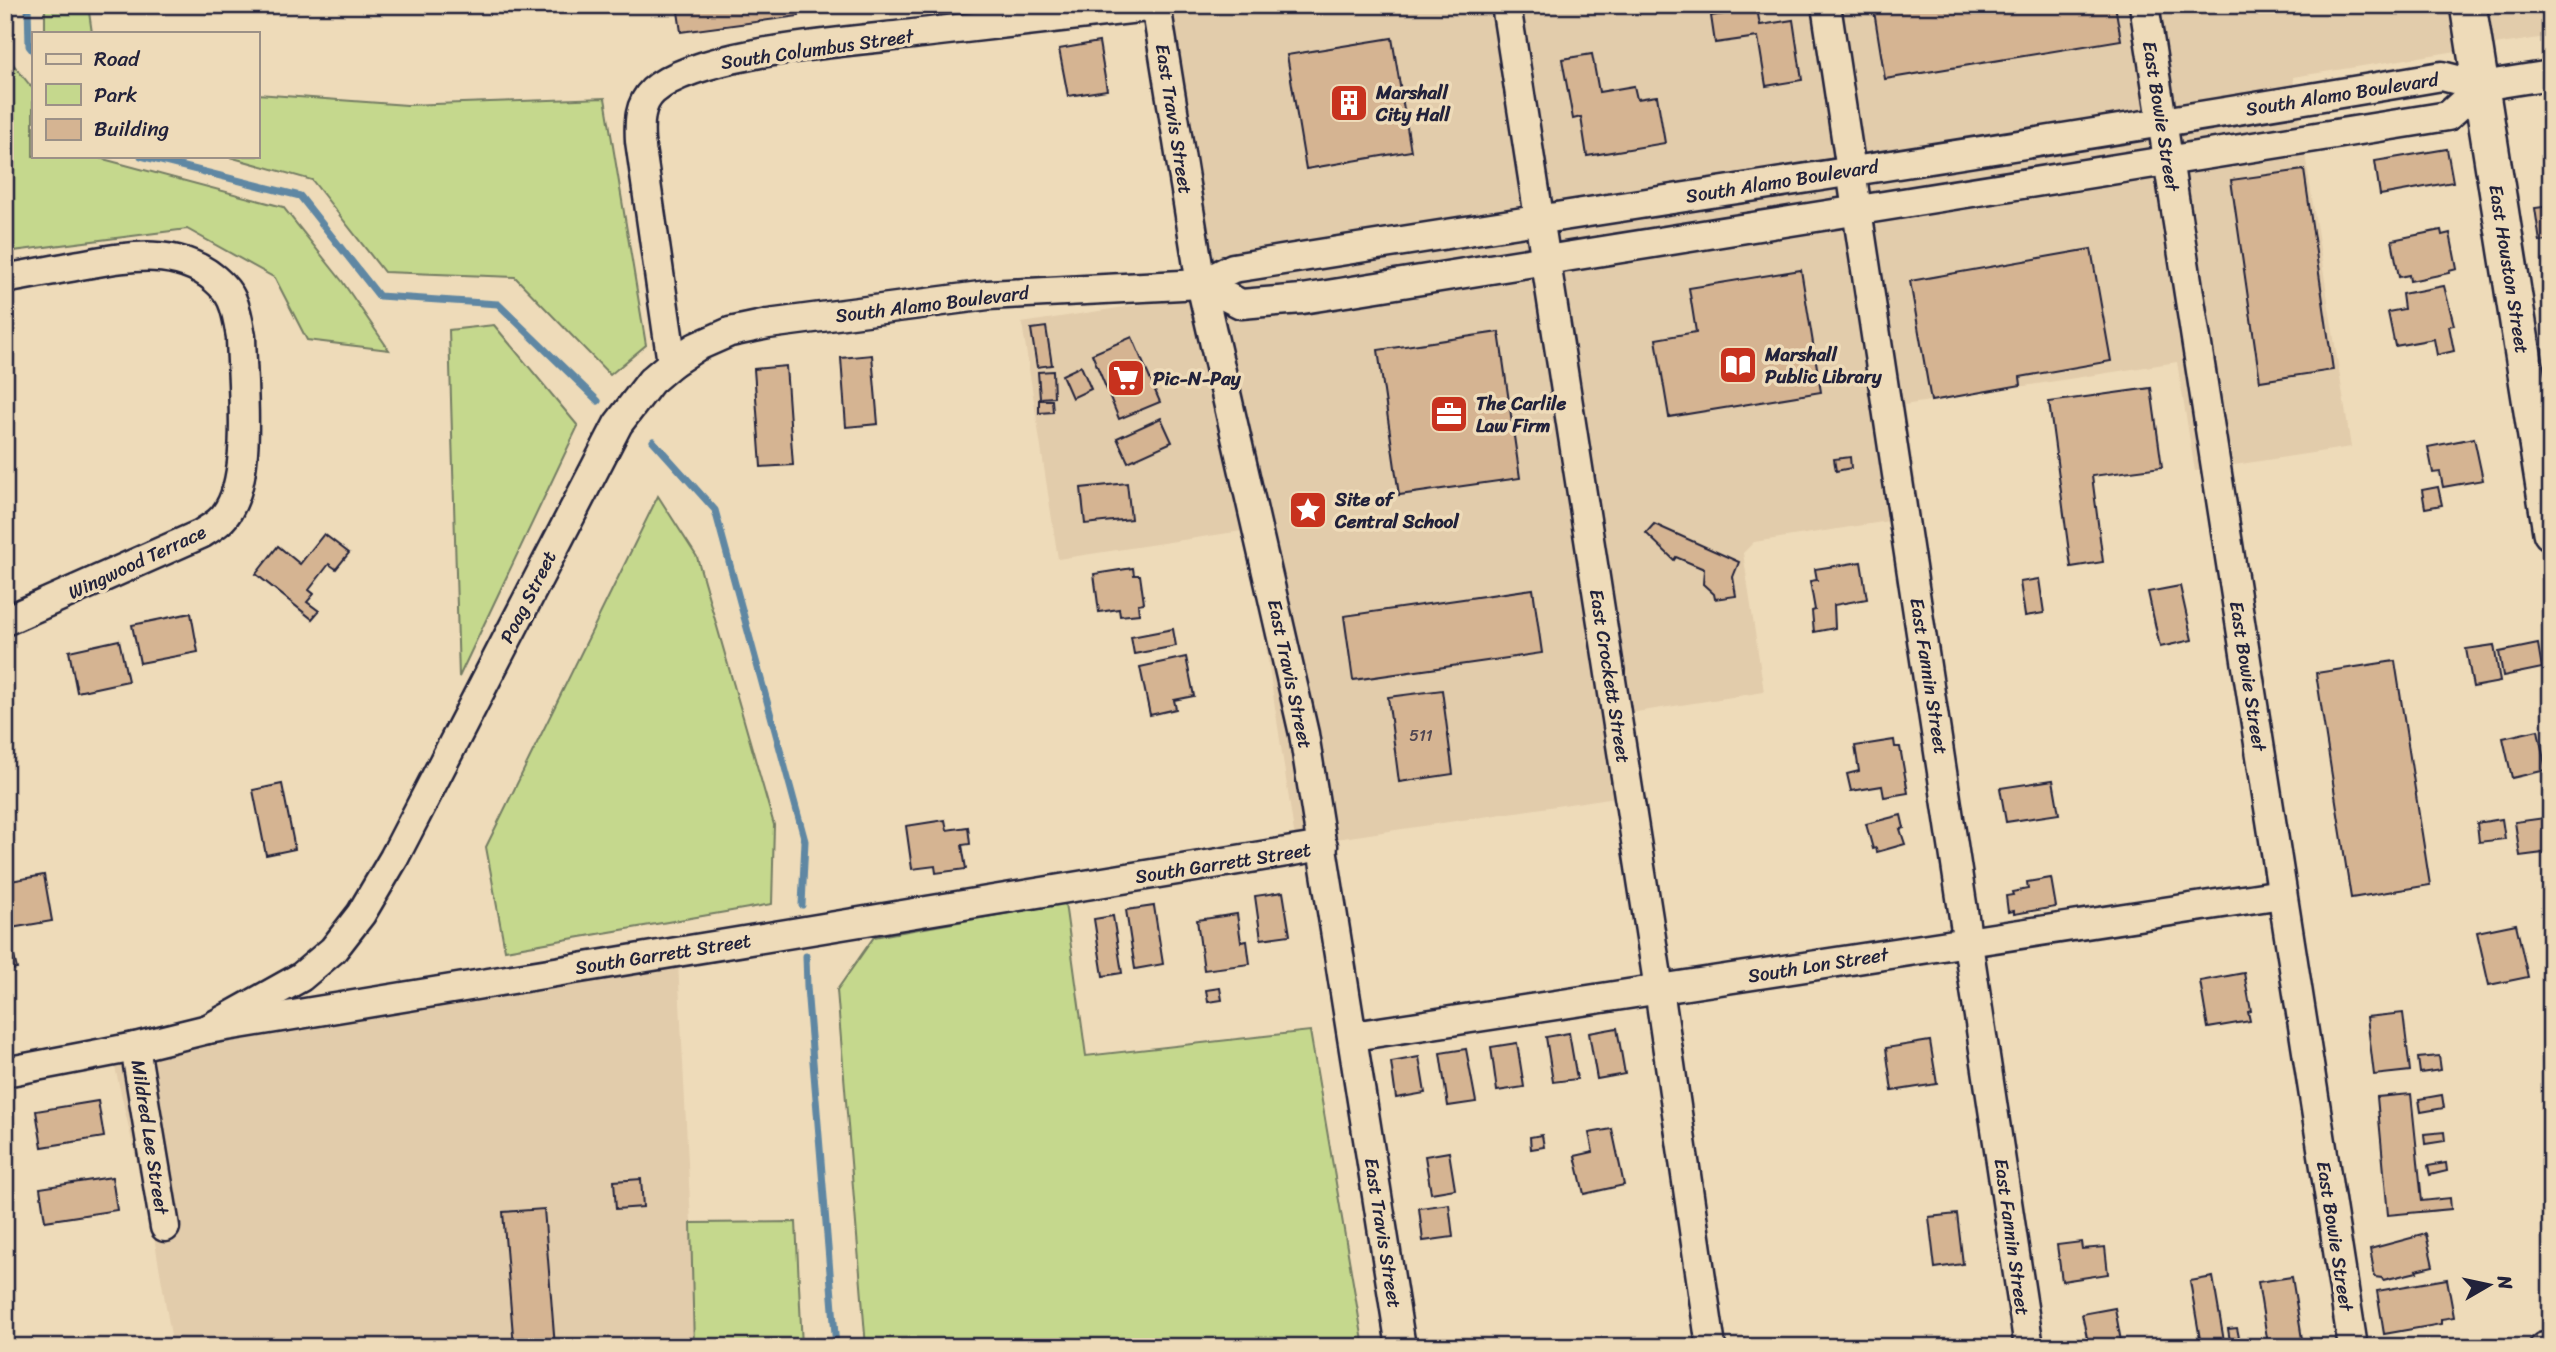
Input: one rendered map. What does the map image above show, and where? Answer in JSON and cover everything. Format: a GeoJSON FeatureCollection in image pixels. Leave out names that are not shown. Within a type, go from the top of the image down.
{"type":"FeatureCollection","features":[{"type":"Feature","properties":{"kind":"main road","name":"East Houston Street"},"geometry":{"type":"LineString","coordinates":[[2469,5],[2551,532]]}},
{"type":"Feature","properties":{"kind":"street","name":"East Crockett Street"},"geometry":{"type":"LineString","coordinates":[[1506,5],[1659,989],[1711,1347]]}},
{"type":"Feature","properties":{"kind":"street","name":"East Fannin Street"},"geometry":{"type":"LineString","coordinates":[[1826,5],[2029,1347]]}},
{"type":"Feature","properties":{"kind":"street","name":"East Bowie Street"},"geometry":{"type":"LineString","coordinates":[[2144,5],[2353,1347]]}},
{"type":"Feature","properties":{"kind":"street","name":"South Columbus Street"},"geometry":{"type":"LineString","coordinates":[[672,363],[639,121],[651,93],[665,82],[696,69],[744,57],[1156,6]]}},
{"type":"Feature","properties":{"kind":"street","name":"East Travis Street"},"geometry":{"type":"LineString","coordinates":[[1156,6],[1201,284],[1281,624],[1304,734],[1401,1347]]}},
{"type":"Feature","properties":{"kind":"street"},"geometry":{"type":"LineString","coordinates":[[2481,86],[2551,75]]}},
{"type":"Feature","properties":{"kind":"street","name":"South Alamo Boulevard"},"geometry":{"type":"LineString","coordinates":[[672,363],[696,347],[730,332],[768,324],[988,295],[1201,284],[1233,268],[1539,218],[2162,124],[2442,76],[2481,86]]}},
{"type":"Feature","properties":{"kind":"street","name":"South Alamo Boulevard"},"geometry":{"type":"LineString","coordinates":[[1201,284],[1241,304],[1302,299],[2448,116],[2481,86]]}},
{"type":"Feature","properties":{"kind":"street","name":"Wingwood Terrace"},"geometry":{"type":"LineString","coordinates":[[5,279],[132,256],[158,256],[186,262],[200,269],[225,288],[236,310],[241,337],[243,430],[237,486],[231,507],[219,523],[201,534],[5,621]]}},
{"type":"Feature","properties":{"kind":"street","name":"Poag Street"},"geometry":{"type":"LineString","coordinates":[[208,1030],[301,977],[333,950],[361,914],[399,849],[618,424],[651,381],[672,363]]}},
{"type":"Feature","properties":{"kind":"street","name":"South Garrett Street"},"geometry":{"type":"LineString","coordinates":[[5,1072],[208,1030],[1323,846]]}},
{"type":"Feature","properties":{"kind":"street","name":"South Lon Street"},"geometry":{"type":"LineString","coordinates":[[1353,1036],[2282,894]]}},
{"type":"Feature","properties":{"kind":"street","name":"Mildred Lee Street"},"geometry":{"type":"LineString","coordinates":[[135,1046],[165,1227]]}},
{"type":"Feature","properties":{"kind":"street"},"geometry":{"type":"LineString","coordinates":[[2544,1347],[2551,1346]]}},
{"type":"Feature","properties":{"kind":"shaded area"},"geometry":{"type":"Polygon","coordinates":[[[1156,5],[2551,5],[2551,36],[2293,77],[2351,447],[2195,471],[2177,362],[1904,405],[1921,516],[1754,542],[1743,553],[1764,692],[1604,717],[1616,797],[1296,845],[1248,530],[1058,559],[1022,323],[1201,295],[1156,5]]]}},
{"type":"Feature","properties":{"kind":"shaded area"},"geometry":{"type":"Polygon","coordinates":[[[678,962],[691,1223],[694,1347],[173,1347],[154,1237],[114,1063],[678,962]]]}},
{"type":"Feature","properties":{"kind":"green space"},"geometry":{"type":"Polygon","coordinates":[[[5,5],[9,59],[32,88],[32,158],[99,158],[283,207],[342,281],[389,350],[307,340],[275,278],[187,229],[5,252],[5,5]]]}},
{"type":"Feature","properties":{"kind":"green space"},"geometry":{"type":"Polygon","coordinates":[[[45,5],[88,5],[92,32],[45,32],[45,5]]]}},
{"type":"Feature","properties":{"kind":"green space"},"geometry":{"type":"Polygon","coordinates":[[[259,94],[407,105],[605,98],[646,345],[610,375],[515,277],[384,272],[312,180],[233,158],[259,158],[259,94]]]}},
{"type":"Feature","properties":{"kind":"green space"},"geometry":{"type":"Polygon","coordinates":[[[494,325],[578,426],[459,677],[449,330],[494,325]]]}},
{"type":"Feature","properties":{"kind":"green space"},"geometry":{"type":"Polygon","coordinates":[[[658,496],[697,557],[774,825],[772,904],[505,950],[486,847],[658,496]]]}},
{"type":"Feature","properties":{"kind":"green space"},"geometry":{"type":"Polygon","coordinates":[[[1065,903],[1086,1056],[1310,1031],[1364,1347],[866,1347],[837,990],[874,937],[1065,903]]]}},
{"type":"Feature","properties":{"kind":"green space"},"geometry":{"type":"Polygon","coordinates":[[[796,1222],[802,1347],[694,1347],[691,1223],[796,1222]]]}},
{"type":"Feature","properties":{"kind":"building"},"geometry":{"type":"Polygon","coordinates":[[[677,5],[798,5],[799,16],[681,32],[677,5]]]}},
{"type":"Feature","properties":{"kind":"building"},"geometry":{"type":"Polygon","coordinates":[[[1873,5],[2115,5],[2121,40],[1885,79],[1873,5]]]}},
{"type":"Feature","properties":{"kind":"building"},"geometry":{"type":"Polygon","coordinates":[[[1757,9],[1760,25],[1793,20],[1802,80],[1766,86],[1758,37],[1715,43],[1711,16],[1757,9]]]}},
{"type":"Feature","properties":{"kind":"building","name":"Marshall City Hall"},"geometry":{"type":"Polygon","coordinates":[[[1392,38],[1411,151],[1306,169],[1287,55],[1392,38]]]}},
{"type":"Feature","properties":{"kind":"building"},"geometry":{"type":"Polygon","coordinates":[[[1099,42],[1107,90],[1068,96],[1059,49],[1099,42]]]}},
{"type":"Feature","properties":{"kind":"building"},"geometry":{"type":"Polygon","coordinates":[[[1592,54],[1599,92],[1634,86],[1637,99],[1657,96],[1665,143],[1587,156],[1581,117],[1573,119],[1562,59],[1592,54]]]}},
{"type":"Feature","properties":{"kind":"building"},"geometry":{"type":"Polygon","coordinates":[[[2447,149],[2453,182],[2380,195],[2375,161],[2447,149]]]}},
{"type":"Feature","properties":{"kind":"building"},"geometry":{"type":"Polygon","coordinates":[[[2304,170],[2333,370],[2260,381],[2231,180],[2304,170]]]}},
{"type":"Feature","properties":{"kind":"building"},"geometry":{"type":"Polygon","coordinates":[[[2551,206],[2551,240],[2540,242],[2535,208],[2551,206]]]}},
{"type":"Feature","properties":{"kind":"building"},"geometry":{"type":"Polygon","coordinates":[[[2441,230],[2442,235],[2450,233],[2457,269],[2410,281],[2409,275],[2399,277],[2392,240],[2441,230]]]}},
{"type":"Feature","properties":{"kind":"building"},"geometry":{"type":"Polygon","coordinates":[[[2091,249],[2111,361],[2020,377],[2021,385],[1931,401],[1910,281],[2091,249]]]}},
{"type":"Feature","properties":{"kind":"building","name":"Marshall Public Library"},"geometry":{"type":"Polygon","coordinates":[[[1801,270],[1821,392],[1669,417],[1656,339],[1696,332],[1689,288],[1801,270]]]}},
{"type":"Feature","properties":{"kind":"building"},"geometry":{"type":"Polygon","coordinates":[[[2444,286],[2454,325],[2449,326],[2454,351],[2437,355],[2434,339],[2395,346],[2388,312],[2404,309],[2402,294],[2444,286]]]}},
{"type":"Feature","properties":{"kind":"building"},"geometry":{"type":"Polygon","coordinates":[[[1046,327],[1052,365],[1037,367],[1031,329],[1046,327]]]}},
{"type":"Feature","properties":{"kind":"building","name":"The Carlile Law Firm"},"geometry":{"type":"Polygon","coordinates":[[[1499,332],[1520,478],[1399,495],[1378,350],[1499,332]]]}},
{"type":"Feature","properties":{"kind":"building","name":"Pic-N-Pay"},"geometry":{"type":"Polygon","coordinates":[[[1132,337],[1160,402],[1119,419],[1092,354],[1132,337]]]}},
{"type":"Feature","properties":{"kind":"building"},"geometry":{"type":"Polygon","coordinates":[[[872,355],[878,424],[846,427],[841,358],[872,355]]]}},
{"type":"Feature","properties":{"kind":"building"},"geometry":{"type":"Polygon","coordinates":[[[786,366],[793,465],[761,467],[754,369],[786,366]]]}},
{"type":"Feature","properties":{"kind":"building"},"geometry":{"type":"Polygon","coordinates":[[[1081,366],[1091,389],[1072,398],[1062,375],[1081,366]]]}},
{"type":"Feature","properties":{"kind":"building"},"geometry":{"type":"Polygon","coordinates":[[[1053,371],[1054,397],[1040,398],[1038,372],[1053,371]]]}},
{"type":"Feature","properties":{"kind":"building"},"geometry":{"type":"Polygon","coordinates":[[[2151,388],[2162,467],[2092,476],[2103,562],[2071,567],[2049,402],[2151,388]]]}},
{"type":"Feature","properties":{"kind":"building"},"geometry":{"type":"Polygon","coordinates":[[[1039,400],[1052,400],[1053,412],[1039,413],[1039,400]]]}},
{"type":"Feature","properties":{"kind":"building"},"geometry":{"type":"Polygon","coordinates":[[[1161,418],[1172,442],[1128,462],[1117,438],[1161,418]]]}},
{"type":"Feature","properties":{"kind":"building"},"geometry":{"type":"Polygon","coordinates":[[[2474,438],[2483,480],[2443,487],[2440,472],[2433,473],[2428,447],[2474,438]]]}},
{"type":"Feature","properties":{"kind":"building"},"geometry":{"type":"Polygon","coordinates":[[[1850,457],[1851,468],[1836,471],[1834,459],[1850,457]]]}},
{"type":"Feature","properties":{"kind":"building"},"geometry":{"type":"Polygon","coordinates":[[[1127,483],[1131,519],[1085,524],[1081,488],[1127,483]]]}},
{"type":"Feature","properties":{"kind":"building"},"geometry":{"type":"Polygon","coordinates":[[[2438,487],[2442,505],[2425,508],[2422,490],[2438,487]]]}},
{"type":"Feature","properties":{"kind":"building"},"geometry":{"type":"Polygon","coordinates":[[[1654,524],[1739,562],[1733,577],[1736,596],[1715,599],[1714,594],[1703,584],[1704,569],[1676,557],[1674,560],[1646,533],[1654,524]]]}},
{"type":"Feature","properties":{"kind":"building"},"geometry":{"type":"Polygon","coordinates":[[[324,534],[349,553],[336,569],[329,564],[309,590],[314,594],[307,602],[319,611],[312,619],[256,574],[278,546],[300,564],[324,534]]]}},
{"type":"Feature","properties":{"kind":"building"},"geometry":{"type":"Polygon","coordinates":[[[1861,562],[1867,599],[1834,605],[1835,628],[1814,632],[1812,611],[1815,610],[1810,581],[1817,580],[1815,569],[1861,562]]]}},
{"type":"Feature","properties":{"kind":"building"},"geometry":{"type":"Polygon","coordinates":[[[1133,568],[1134,575],[1140,575],[1144,603],[1138,604],[1139,614],[1120,616],[1119,609],[1099,612],[1094,574],[1133,568]]]}},
{"type":"Feature","properties":{"kind":"building"},"geometry":{"type":"Polygon","coordinates":[[[2039,579],[2044,613],[2025,616],[2020,582],[2039,579]]]}},
{"type":"Feature","properties":{"kind":"building"},"geometry":{"type":"Polygon","coordinates":[[[2180,586],[2192,640],[2160,647],[2148,592],[2180,586]]]}},
{"type":"Feature","properties":{"kind":"building"},"geometry":{"type":"Polygon","coordinates":[[[1533,589],[1542,653],[1353,680],[1344,616],[1533,589]]]}},
{"type":"Feature","properties":{"kind":"building"},"geometry":{"type":"Polygon","coordinates":[[[191,613],[198,652],[140,663],[132,625],[191,613]]]}},
{"type":"Feature","properties":{"kind":"building"},"geometry":{"type":"Polygon","coordinates":[[[1173,629],[1176,646],[1134,654],[1131,637],[1173,629]]]}},
{"type":"Feature","properties":{"kind":"building"},"geometry":{"type":"Polygon","coordinates":[[[119,640],[128,681],[77,692],[69,651],[119,640]]]}},
{"type":"Feature","properties":{"kind":"building"},"geometry":{"type":"Polygon","coordinates":[[[2538,644],[2542,668],[2503,676],[2499,652],[2538,644]]]}},
{"type":"Feature","properties":{"kind":"building"},"geometry":{"type":"Polygon","coordinates":[[[2494,645],[2500,682],[2473,687],[2466,649],[2494,645]]]}},
{"type":"Feature","properties":{"kind":"building"},"geometry":{"type":"Polygon","coordinates":[[[1186,657],[1194,696],[1174,700],[1176,709],[1150,715],[1140,667],[1186,657]]]}},
{"type":"Feature","properties":{"kind":"building"},"geometry":{"type":"Polygon","coordinates":[[[2395,661],[2430,885],[2351,898],[2316,673],[2395,661]]]}},
{"type":"Feature","properties":{"kind":"building"},"geometry":{"type":"Polygon","coordinates":[[[1442,690],[1453,774],[1399,782],[1388,697],[1442,690]]]}},
{"type":"Feature","properties":{"kind":"building"},"geometry":{"type":"Polygon","coordinates":[[[2538,730],[2546,770],[2512,778],[2503,738],[2538,730]]]}},
{"type":"Feature","properties":{"kind":"building"},"geometry":{"type":"Polygon","coordinates":[[[1894,740],[1895,747],[1900,747],[1908,793],[1884,797],[1882,786],[1851,791],[1847,774],[1859,771],[1855,746],[1894,740]]]}},
{"type":"Feature","properties":{"kind":"building"},"geometry":{"type":"Polygon","coordinates":[[[2053,780],[2059,814],[2006,822],[2000,788],[2053,780]]]}},
{"type":"Feature","properties":{"kind":"building"},"geometry":{"type":"Polygon","coordinates":[[[282,784],[295,849],[266,855],[253,790],[282,784]]]}},
{"type":"Feature","properties":{"kind":"building"},"geometry":{"type":"Polygon","coordinates":[[[1901,815],[1904,828],[1900,829],[1905,844],[1877,852],[1876,848],[1873,849],[1866,824],[1901,815]]]}},
{"type":"Feature","properties":{"kind":"building"},"geometry":{"type":"Polygon","coordinates":[[[2551,817],[2551,852],[2520,856],[2515,822],[2551,817]]]}},
{"type":"Feature","properties":{"kind":"building"},"geometry":{"type":"Polygon","coordinates":[[[2502,819],[2505,839],[2479,842],[2477,823],[2502,819]]]}},
{"type":"Feature","properties":{"kind":"building"},"geometry":{"type":"Polygon","coordinates":[[[945,820],[947,830],[968,827],[970,844],[962,845],[966,869],[936,873],[935,866],[912,869],[906,826],[945,820]]]}},
{"type":"Feature","properties":{"kind":"building"},"geometry":{"type":"Polygon","coordinates":[[[44,875],[52,921],[5,929],[5,882],[44,875]]]}},
{"type":"Feature","properties":{"kind":"building"},"geometry":{"type":"Polygon","coordinates":[[[2051,878],[2056,907],[2014,914],[2014,911],[2008,912],[2006,896],[2028,889],[2027,882],[2051,878]]]}},
{"type":"Feature","properties":{"kind":"building"},"geometry":{"type":"Polygon","coordinates":[[[1283,892],[1290,935],[1261,939],[1255,896],[1283,892]]]}},
{"type":"Feature","properties":{"kind":"building"},"geometry":{"type":"Polygon","coordinates":[[[1154,906],[1163,964],[1135,969],[1126,910],[1154,906]]]}},
{"type":"Feature","properties":{"kind":"building"},"geometry":{"type":"Polygon","coordinates":[[[1237,914],[1241,942],[1247,941],[1250,964],[1204,970],[1197,920],[1237,914]]]}},
{"type":"Feature","properties":{"kind":"building"},"geometry":{"type":"Polygon","coordinates":[[[1113,916],[1122,973],[1103,976],[1094,919],[1113,916]]]}},
{"type":"Feature","properties":{"kind":"building"},"geometry":{"type":"Polygon","coordinates":[[[2516,924],[2528,977],[2489,985],[2477,932],[2516,924]]]}},
{"type":"Feature","properties":{"kind":"building"},"geometry":{"type":"Polygon","coordinates":[[[12,948],[17,969],[5,971],[5,949],[12,948]]]}},
{"type":"Feature","properties":{"kind":"building"},"geometry":{"type":"Polygon","coordinates":[[[2244,973],[2251,1011],[2248,1012],[2250,1021],[2208,1028],[2200,981],[2244,973]]]}},
{"type":"Feature","properties":{"kind":"building"},"geometry":{"type":"Polygon","coordinates":[[[1220,988],[1222,1000],[1208,1002],[1206,990],[1220,988]]]}},
{"type":"Feature","properties":{"kind":"building"},"geometry":{"type":"Polygon","coordinates":[[[2403,1013],[2410,1071],[2374,1075],[2367,1017],[2403,1013]]]}},
{"type":"Feature","properties":{"kind":"building"},"geometry":{"type":"Polygon","coordinates":[[[1617,1028],[1625,1074],[1597,1079],[1589,1033],[1617,1028]]]}},
{"type":"Feature","properties":{"kind":"building"},"geometry":{"type":"Polygon","coordinates":[[[1569,1033],[1577,1079],[1553,1082],[1546,1037],[1569,1033]]]}},
{"type":"Feature","properties":{"kind":"building"},"geometry":{"type":"Polygon","coordinates":[[[1930,1041],[1937,1084],[1892,1091],[1886,1048],[1930,1041]]]}},
{"type":"Feature","properties":{"kind":"building"},"geometry":{"type":"Polygon","coordinates":[[[1517,1043],[1524,1087],[1497,1091],[1491,1047],[1517,1043]]]}},
{"type":"Feature","properties":{"kind":"building"},"geometry":{"type":"Polygon","coordinates":[[[1466,1049],[1476,1102],[1448,1106],[1440,1053],[1466,1049]]]}},
{"type":"Feature","properties":{"kind":"building"},"geometry":{"type":"Polygon","coordinates":[[[2439,1056],[2441,1070],[2420,1073],[2418,1058],[2439,1056]]]}},
{"type":"Feature","properties":{"kind":"building"},"geometry":{"type":"Polygon","coordinates":[[[1419,1057],[1425,1093],[1396,1098],[1391,1062],[1419,1057]]]}},
{"type":"Feature","properties":{"kind":"building"},"geometry":{"type":"Polygon","coordinates":[[[2411,1094],[2422,1201],[2450,1198],[2451,1209],[2388,1215],[2377,1097],[2411,1094]]]}},
{"type":"Feature","properties":{"kind":"building"},"geometry":{"type":"Polygon","coordinates":[[[2442,1095],[2444,1108],[2421,1112],[2419,1099],[2442,1095]]]}},
{"type":"Feature","properties":{"kind":"building"},"geometry":{"type":"Polygon","coordinates":[[[98,1101],[104,1137],[42,1147],[36,1111],[98,1101]]]}},
{"type":"Feature","properties":{"kind":"building"},"geometry":{"type":"Polygon","coordinates":[[[1612,1129],[1624,1185],[1584,1194],[1575,1156],[1593,1152],[1589,1133],[1612,1129]]]}},
{"type":"Feature","properties":{"kind":"building"},"geometry":{"type":"Polygon","coordinates":[[[2444,1132],[2445,1141],[2425,1144],[2424,1134],[2444,1132]]]}},
{"type":"Feature","properties":{"kind":"building"},"geometry":{"type":"Polygon","coordinates":[[[1542,1135],[1544,1147],[1531,1149],[1530,1137],[1542,1135]]]}},
{"type":"Feature","properties":{"kind":"building"},"geometry":{"type":"Polygon","coordinates":[[[1449,1152],[1455,1189],[1431,1193],[1425,1156],[1449,1152]]]}},
{"type":"Feature","properties":{"kind":"building"},"geometry":{"type":"Polygon","coordinates":[[[2446,1163],[2447,1171],[2430,1175],[2428,1166],[2446,1163]]]}},
{"type":"Feature","properties":{"kind":"building"},"geometry":{"type":"Polygon","coordinates":[[[112,1177],[117,1210],[45,1221],[40,1188],[112,1177]]]}},
{"type":"Feature","properties":{"kind":"building"},"geometry":{"type":"Polygon","coordinates":[[[641,1179],[643,1207],[616,1209],[614,1181],[641,1179]]]}},
{"type":"Feature","properties":{"kind":"building"},"geometry":{"type":"Polygon","coordinates":[[[1449,1204],[1453,1237],[1423,1241],[1419,1208],[1449,1204]]]}},
{"type":"Feature","properties":{"kind":"building"},"geometry":{"type":"Polygon","coordinates":[[[544,1209],[555,1347],[514,1347],[503,1212],[544,1209]]]}},
{"type":"Feature","properties":{"kind":"building"},"geometry":{"type":"Polygon","coordinates":[[[1957,1214],[1963,1264],[1935,1268],[1929,1217],[1957,1214]]]}},
{"type":"Feature","properties":{"kind":"building"},"geometry":{"type":"Polygon","coordinates":[[[2426,1234],[2433,1266],[2383,1280],[2375,1277],[2370,1249],[2426,1234]]]}},
{"type":"Feature","properties":{"kind":"building"},"geometry":{"type":"Polygon","coordinates":[[[2081,1242],[2082,1249],[2105,1247],[2108,1274],[2062,1281],[2057,1245],[2081,1242]]]}},
{"type":"Feature","properties":{"kind":"building"},"geometry":{"type":"Polygon","coordinates":[[[2213,1277],[2224,1341],[2201,1345],[2190,1281],[2213,1277]]]}},
{"type":"Feature","properties":{"kind":"building"},"geometry":{"type":"Polygon","coordinates":[[[2292,1277],[2302,1339],[2268,1344],[2258,1282],[2292,1277]]]}},
{"type":"Feature","properties":{"kind":"building"},"geometry":{"type":"Polygon","coordinates":[[[2447,1279],[2454,1317],[2441,1319],[2441,1324],[2384,1334],[2377,1291],[2447,1279]]]}},
{"type":"Feature","properties":{"kind":"building"},"geometry":{"type":"Polygon","coordinates":[[[2115,1308],[2122,1347],[2089,1347],[2082,1314],[2115,1308]]]}},
{"type":"Feature","properties":{"kind":"building"},"geometry":{"type":"Polygon","coordinates":[[[2237,1328],[2241,1347],[2231,1347],[2228,1329],[2237,1328]]]}},
{"type":"Feature","properties":{"kind":"waterway"},"geometry":{"type":"LineString","coordinates":[[28,5],[29,46],[32,50]]}},
{"type":"Feature","properties":{"kind":"waterway"},"geometry":{"type":"LineString","coordinates":[[149,158],[300,196],[379,296],[498,304],[598,401]]}},
{"type":"Feature","properties":{"kind":"waterway"},"geometry":{"type":"LineString","coordinates":[[653,441],[715,510],[805,841],[802,905]]}},
{"type":"Feature","properties":{"kind":"waterway"},"geometry":{"type":"LineString","coordinates":[[806,956],[836,1347]]}},
{"type":"Feature","properties":{"kind":"place","name":"Marshall City Hall"},"geometry":{"type":"Point","coordinates":[1349,103]}},
{"type":"Feature","properties":{"kind":"place","name":"Marshall Public Library"},"geometry":{"type":"Point","coordinates":[1738,365]}},
{"type":"Feature","properties":{"kind":"place","name":"Pic-N-Pay"},"geometry":{"type":"Point","coordinates":[1126,378]}},
{"type":"Feature","properties":{"kind":"place","name":"The Carlile Law Firm"},"geometry":{"type":"Point","coordinates":[1449,414]}},
{"type":"Feature","properties":{"kind":"place","name":"Site of Central School"},"geometry":{"type":"Point","coordinates":[1308,510]}}]}
